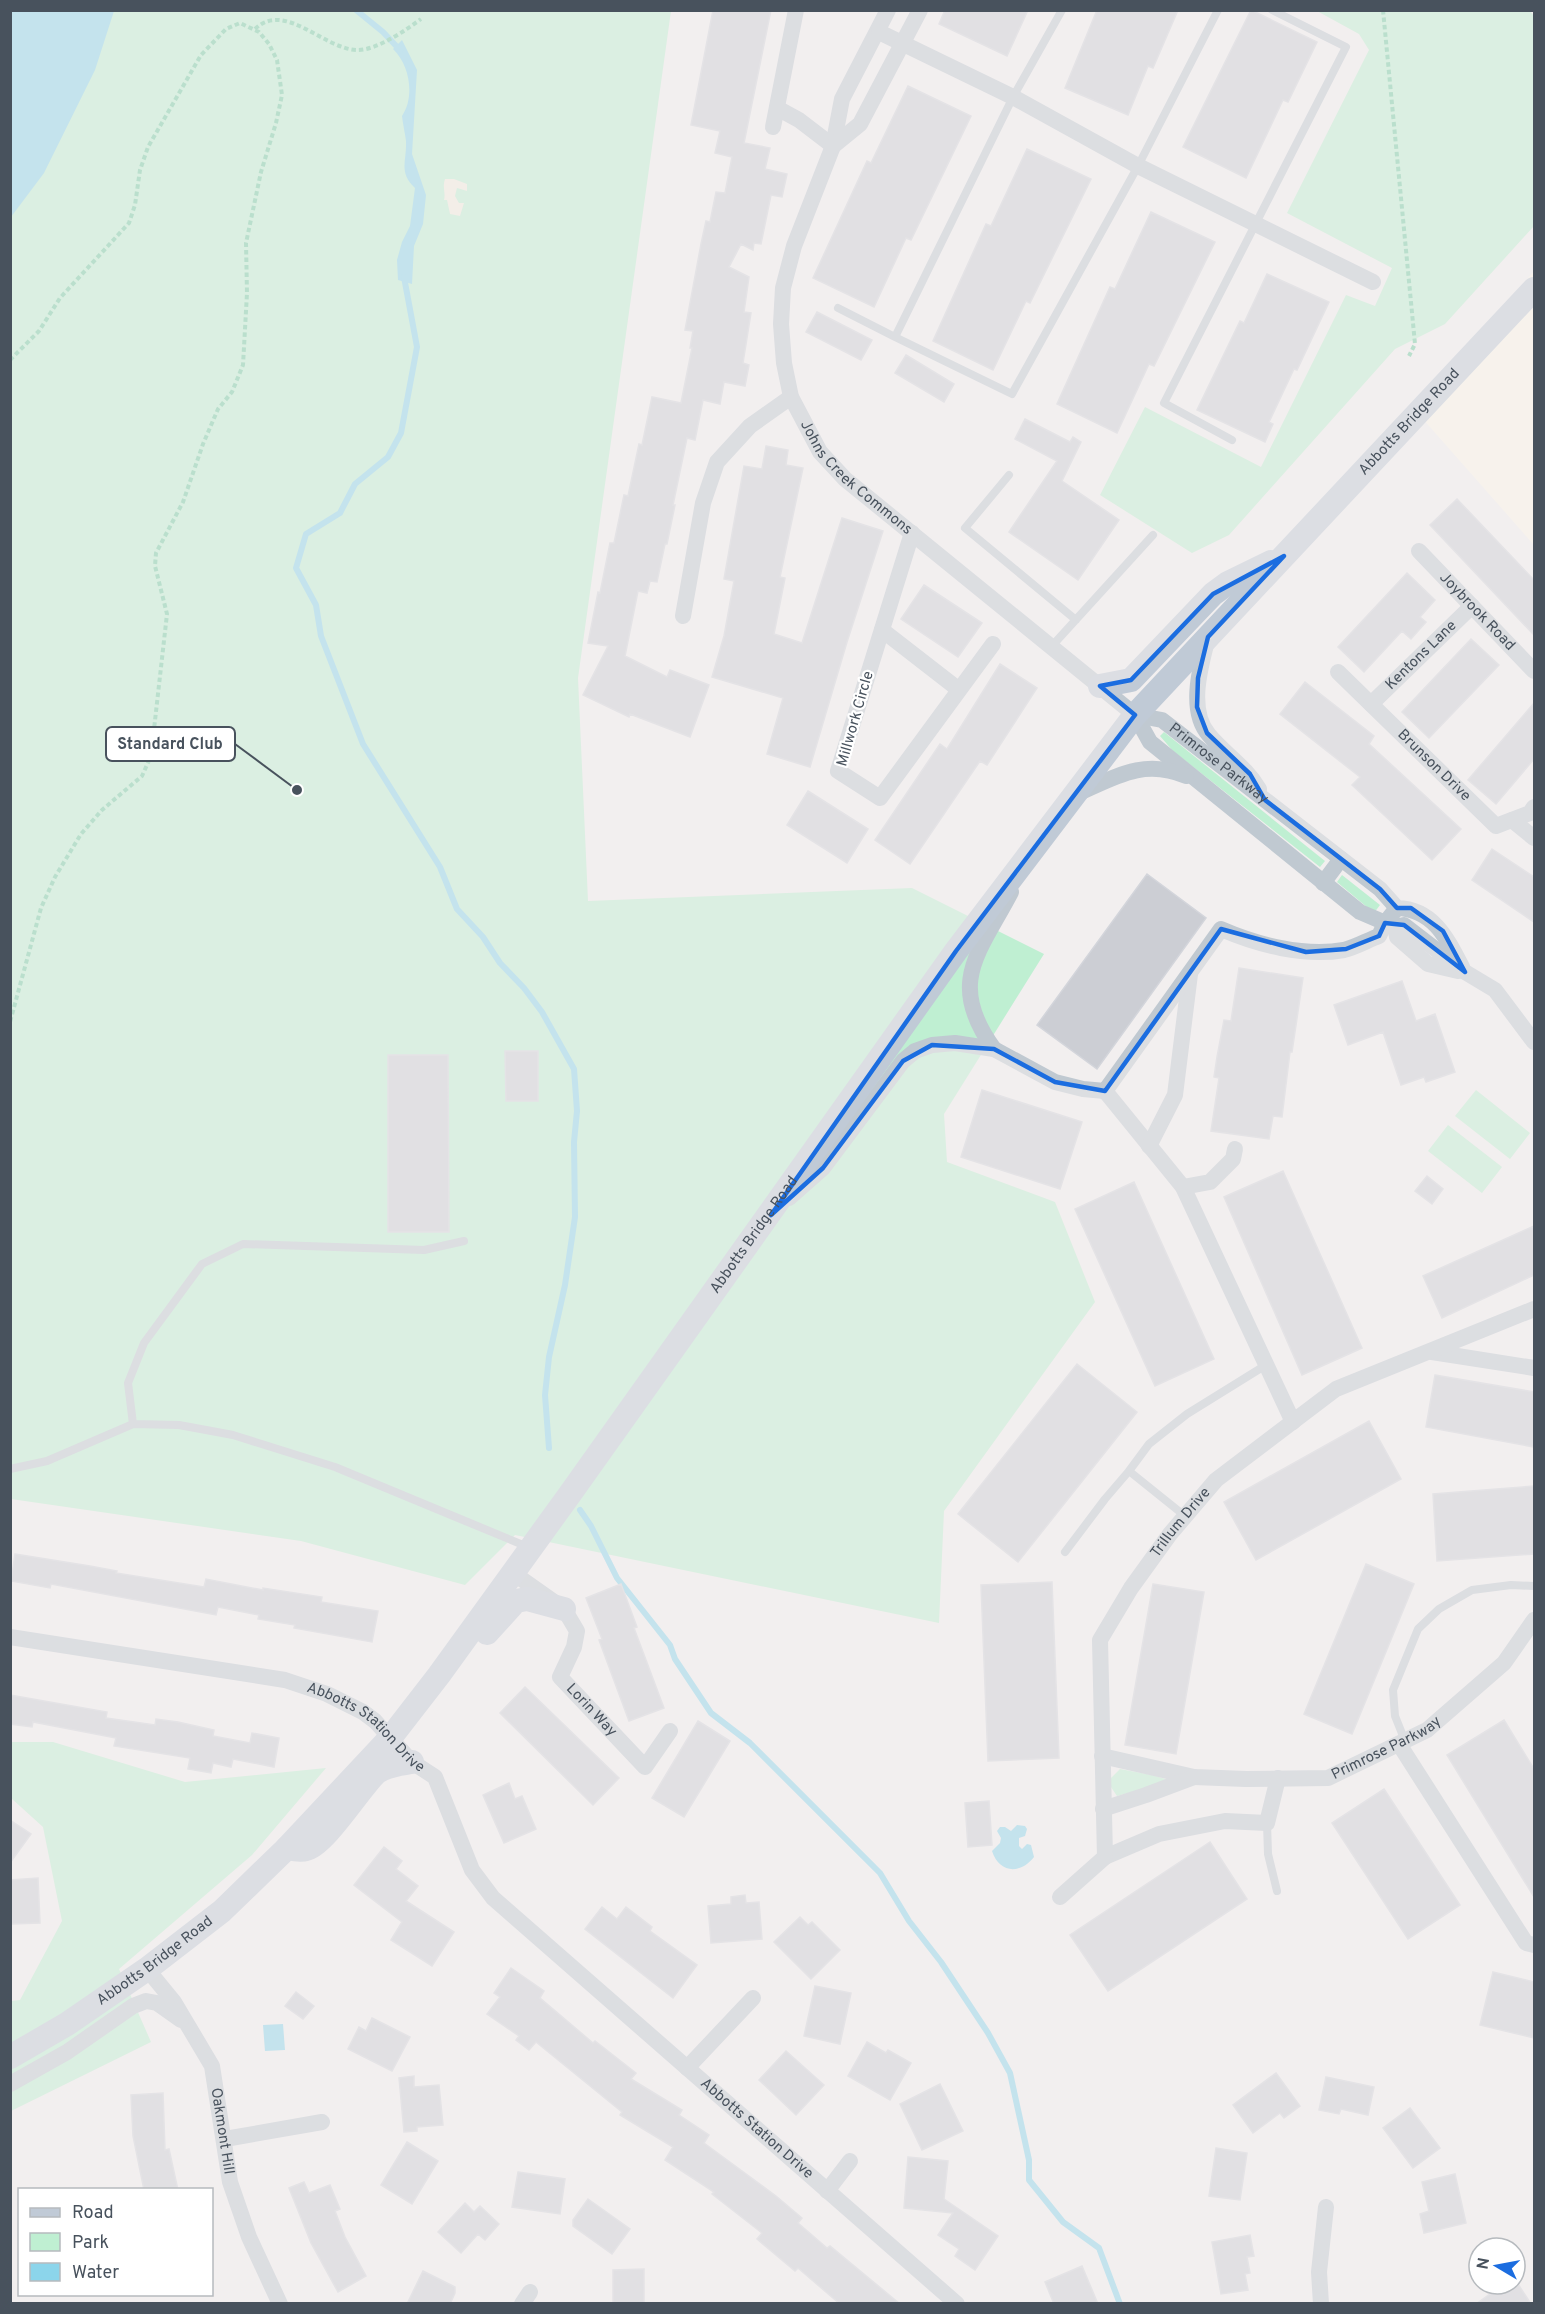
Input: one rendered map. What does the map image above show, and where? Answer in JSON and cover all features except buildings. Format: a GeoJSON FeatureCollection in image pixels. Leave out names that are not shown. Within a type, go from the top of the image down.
{"type":"FeatureCollection","features":[{"type":"Feature","properties":{"kind":"main road","name":"Abbotts Bridge Road"},"geometry":{"type":"LineString","coordinates":[[10,2057],[67,2024],[147,1969],[222,1911],[287,1848],[391,1737],[439,1675],[771,1215],[956,951],[1135,716],[1534,289]]}},
{"type":"Feature","properties":{"kind":"main road","name":"Abbotts Bridge Road"},"geometry":{"type":"LineString","coordinates":[[1100,686],[1131,680],[1213,594],[1228,582],[1284,556]]}},
{"type":"Feature","properties":{"kind":"main road"},"geometry":{"type":"LineString","coordinates":[[439,1675],[446,1680],[458,1674],[493,1624],[516,1601],[527,1599],[564,1609]]}},
{"type":"Feature","properties":{"kind":"main road"},"geometry":{"type":"LineString","coordinates":[[287,1848],[306,1850],[313,1846],[377,1773],[388,1767],[412,1761]]}},
{"type":"Feature","properties":{"kind":"street"},"geometry":{"type":"LineString","coordinates":[[773,127],[796,10]]}},
{"type":"Feature","properties":{"kind":"street","name":"Johns Creek Commons"},"geometry":{"type":"LineString","coordinates":[[888,10],[879,32],[842,99],[833,146],[794,246],[783,288],[781,324],[790,397],[820,452],[845,479],[1135,716]]}},
{"type":"Feature","properties":{"kind":"street","name":"Johns Creek Commons"},"geometry":{"type":"LineString","coordinates":[[833,146],[860,124],[920,10]]}},
{"type":"Feature","properties":{"kind":"street"},"geometry":{"type":"LineString","coordinates":[[879,32],[1013,97],[1138,166],[1373,282]]}},
{"type":"Feature","properties":{"kind":"street"},"geometry":{"type":"LineString","coordinates":[[777,108],[799,120],[833,146]]}},
{"type":"Feature","properties":{"kind":"street"},"geometry":{"type":"LineString","coordinates":[[683,616],[703,503],[717,462],[750,426],[790,397]]}},
{"type":"Feature","properties":{"kind":"street","name":"Millwork Circle"},"geometry":{"type":"LineString","coordinates":[[912,533],[838,771],[880,798],[993,644]]}},
{"type":"Feature","properties":{"kind":"street","name":"Joybrook Road"},"geometry":{"type":"LineString","coordinates":[[1419,551],[1534,671]]}},
{"type":"Feature","properties":{"kind":"street","name":"Kentons Lane"},"geometry":{"type":"LineString","coordinates":[[1371,704],[1472,606]]}},
{"type":"Feature","properties":{"kind":"street"},"geometry":{"type":"LineString","coordinates":[[882,630],[958,689]]}},
{"type":"Feature","properties":{"kind":"street"},"geometry":{"type":"LineString","coordinates":[[1208,637],[1198,678],[1197,707],[1207,733],[1250,774],[1265,800]]}},
{"type":"Feature","properties":{"kind":"street","name":"Brunson Drive"},"geometry":{"type":"LineString","coordinates":[[1338,672],[1496,826],[1512,820]]}},
{"type":"Feature","properties":{"kind":"street","name":"Primrose Parkway"},"geometry":{"type":"LineString","coordinates":[[1135,716],[1150,742],[1360,912],[1390,925],[1397,937],[1428,964],[1465,972],[1495,990],[1534,1042]]}},
{"type":"Feature","properties":{"kind":"street","name":"Primrose Parkway"},"geometry":{"type":"LineString","coordinates":[[1135,716],[1162,720],[1380,889],[1397,908],[1411,908],[1443,931],[1465,972]]}},
{"type":"Feature","properties":{"kind":"street"},"geometry":{"type":"LineString","coordinates":[[1073,795],[1129,772],[1150,767],[1175,771],[1198,781]]}},
{"type":"Feature","properties":{"kind":"street"},"geometry":{"type":"LineString","coordinates":[[1534,807],[1530,813],[1512,820],[1534,838]]}},
{"type":"Feature","properties":{"kind":"street"},"geometry":{"type":"LineString","coordinates":[[1323,883],[1341,859]]}},
{"type":"Feature","properties":{"kind":"street"},"geometry":{"type":"LineString","coordinates":[[994,1049],[983,1033],[972,1004],[969,987],[972,966],[980,946],[1013,888],[1021,865]]}},
{"type":"Feature","properties":{"kind":"street"},"geometry":{"type":"LineString","coordinates":[[1105,1091],[1221,929],[1243,938],[1306,952],[1346,950],[1379,936],[1390,925],[1397,908]]}},
{"type":"Feature","properties":{"kind":"street"},"geometry":{"type":"LineString","coordinates":[[1149,1146],[1175,1095],[1191,972]]}},
{"type":"Feature","properties":{"kind":"street"},"geometry":{"type":"LineString","coordinates":[[771,1215],[823,1168],[903,1061],[915,1051],[932,1045],[955,1043],[994,1049],[1055,1082],[1083,1089],[1105,1091],[1183,1187],[1293,1422]]}},
{"type":"Feature","properties":{"kind":"street"},"geometry":{"type":"LineString","coordinates":[[1183,1187],[1210,1182],[1233,1159],[1235,1149]]}},
{"type":"Feature","properties":{"kind":"street","name":"Trillum Drive"},"geometry":{"type":"LineString","coordinates":[[1105,1857],[1100,1640],[1131,1588],[1185,1516],[1216,1480],[1336,1389],[1534,1309]]}},
{"type":"Feature","properties":{"kind":"street"},"geometry":{"type":"LineString","coordinates":[[1430,1352],[1534,1368]]}},
{"type":"Feature","properties":{"kind":"street","name":"Lorin Way"},"geometry":{"type":"LineString","coordinates":[[531,1548],[531,1571],[539,1585],[564,1609],[577,1630],[574,1647],[560,1677],[645,1767],[670,1731]]}},
{"type":"Feature","properties":{"kind":"street"},"geometry":{"type":"LineString","coordinates":[[513,1573],[564,1609]]}},
{"type":"Feature","properties":{"kind":"street","name":"Primrose Parkway"},"geometry":{"type":"LineString","coordinates":[[1102,1756],[1194,1777],[1328,1778],[1427,1730],[1504,1663],[1534,1620]]}},
{"type":"Feature","properties":{"kind":"street","name":"Abbotts Station Drive"},"geometry":{"type":"LineString","coordinates":[[10,1637],[285,1680],[327,1694],[363,1712],[391,1737],[412,1761],[435,1777],[472,1869],[493,1898],[957,2304]]}},
{"type":"Feature","properties":{"kind":"street"},"geometry":{"type":"LineString","coordinates":[[1402,1742],[1526,1943],[1534,1945]]}},
{"type":"Feature","properties":{"kind":"street","name":"Primrose Parkway"},"geometry":{"type":"LineString","coordinates":[[1103,1809],[1146,1796],[1194,1777]]}},
{"type":"Feature","properties":{"kind":"street"},"geometry":{"type":"LineString","coordinates":[[1060,1897],[1105,1857],[1160,1834],[1225,1821],[1268,1823],[1278,1779]]}},
{"type":"Feature","properties":{"kind":"street","name":"Oakmont Hill"},"geometry":{"type":"LineString","coordinates":[[147,1969],[174,2002],[212,2066],[230,2182],[249,2237],[280,2304]]}},
{"type":"Feature","properties":{"kind":"street","name":"Abbotts Station Drive"},"geometry":{"type":"LineString","coordinates":[[687,2068],[753,1998]]}},
{"type":"Feature","properties":{"kind":"street","name":"Abbotts Bridge Road"},"geometry":{"type":"LineString","coordinates":[[10,2084],[67,2052],[133,2006],[146,2001],[157,2002],[190,2027]]}},
{"type":"Feature","properties":{"kind":"street"},"geometry":{"type":"LineString","coordinates":[[225,2139],[322,2122]]}},
{"type":"Feature","properties":{"kind":"street","name":"Abbotts Station Drive"},"geometry":{"type":"LineString","coordinates":[[827,2191],[850,2161]]}},
{"type":"Feature","properties":{"kind":"street"},"geometry":{"type":"LineString","coordinates":[[1321,2304],[1319,2272],[1326,2207]]}},
{"type":"Feature","properties":{"kind":"lane"},"geometry":{"type":"LineString","coordinates":[[895,337],[1013,97],[1062,10]]}},
{"type":"Feature","properties":{"kind":"lane"},"geometry":{"type":"LineString","coordinates":[[838,308],[1012,394],[1138,166],[1218,10]]}},
{"type":"Feature","properties":{"kind":"lane"},"geometry":{"type":"LineString","coordinates":[[1232,440],[1164,403],[1254,223],[1346,47],[1272,10]]}},
{"type":"Feature","properties":{"kind":"lane"},"geometry":{"type":"LineString","coordinates":[[1009,476],[965,528],[1076,620]]}},
{"type":"Feature","properties":{"kind":"lane"},"geometry":{"type":"LineString","coordinates":[[1051,646],[1153,535]]}},
{"type":"Feature","properties":{"kind":"lane"},"geometry":{"type":"LineString","coordinates":[[134,1424],[128,1383],[144,1342],[202,1264],[243,1244],[424,1250],[464,1240]]}},
{"type":"Feature","properties":{"kind":"lane"},"geometry":{"type":"LineString","coordinates":[[1065,1552],[1149,1444],[1187,1414],[1266,1365]]}},
{"type":"Feature","properties":{"kind":"lane"},"geometry":{"type":"LineString","coordinates":[[10,1469],[47,1461],[134,1424],[179,1425],[244,1438],[334,1467],[531,1548]]}},
{"type":"Feature","properties":{"kind":"lane"},"geometry":{"type":"LineString","coordinates":[[1129,1471],[1185,1516]]}},
{"type":"Feature","properties":{"kind":"lane"},"geometry":{"type":"LineString","coordinates":[[1402,1742],[1395,1716],[1393,1690],[1418,1629],[1439,1609],[1472,1590],[1511,1585],[1534,1586]]}},
{"type":"Feature","properties":{"kind":"lane"},"geometry":{"type":"LineString","coordinates":[[1268,1823],[1268,1854],[1277,1891]]}},
{"type":"Feature","properties":{"kind":"path"},"geometry":{"type":"LineString","coordinates":[[1383,10],[1415,344],[1409,356]]}},
{"type":"Feature","properties":{"kind":"path"},"geometry":{"type":"LineString","coordinates":[[255,29],[270,19],[279,19],[291,22],[351,50],[360,50],[375,46],[421,19]]}},
{"type":"Feature","properties":{"kind":"path"},"geometry":{"type":"LineString","coordinates":[[10,360],[39,331],[60,298],[129,223],[135,205],[140,170],[148,147],[201,56],[226,29],[240,23],[255,29],[269,44],[277,60],[282,94],[261,172],[246,243],[247,292],[243,365],[232,392],[218,409],[183,502],[156,553],[155,566],[167,614],[151,756],[142,776],[102,810],[81,834],[55,877],[41,908],[10,1022]]}},
{"type":"Feature","properties":{"kind":"highlighted area"},"geometry":{"type":"Polygon","coordinates":[[[1284,556],[1208,637],[1198,678],[1197,707],[1207,733],[1250,774],[1265,800],[1380,889],[1397,908],[1411,908],[1443,931],[1465,972],[1404,925],[1385,923],[1379,936],[1346,949],[1306,952],[1221,929],[1105,1091],[1055,1082],[994,1049],[932,1045],[903,1061],[823,1168],[771,1215],[956,951],[1135,715],[1100,686],[1131,680],[1213,594],[1284,556]]]}},
{"type":"Feature","properties":{"kind":"shaded area"},"geometry":{"type":"Polygon","coordinates":[[[1534,271],[1534,545],[1415,410],[1534,271]]]}},
{"type":"Feature","properties":{"kind":"green space"},"geometry":{"type":"Polygon","coordinates":[[[1529,10],[1534,16],[1534,226],[1445,324],[1395,349],[1229,535],[1192,553],[1100,495],[1145,407],[1261,467],[1346,295],[1375,306],[1392,268],[1287,213],[1369,50],[1359,34],[1317,11],[1529,10]]]}},
{"type":"Feature","properties":{"kind":"green space"},"geometry":{"type":"Polygon","coordinates":[[[11,11],[671,11],[578,678],[588,901],[912,888],[1044,954],[944,1114],[947,1162],[1055,1202],[1095,1302],[944,1511],[939,1623],[515,1535],[465,1585],[301,1541],[11,1499],[11,11]]]}},
{"type":"Feature","properties":{"kind":"green space"},"geometry":{"type":"Polygon","coordinates":[[[1164,732],[1325,861],[1320,867],[1173,751],[1160,736],[1164,732]]]}},
{"type":"Feature","properties":{"kind":"green space"},"geometry":{"type":"Polygon","coordinates":[[[1342,875],[1380,905],[1374,913],[1337,882],[1342,875]]]}},
{"type":"Feature","properties":{"kind":"green space"},"geometry":{"type":"Polygon","coordinates":[[[1476,1090],[1530,1133],[1510,1159],[1455,1116],[1476,1090]]]}},
{"type":"Feature","properties":{"kind":"green space"},"geometry":{"type":"Polygon","coordinates":[[[1448,1125],[1502,1167],[1482,1193],[1428,1151],[1448,1125]]]}},
{"type":"Feature","properties":{"kind":"green space"},"geometry":{"type":"Polygon","coordinates":[[[11,1742],[53,1742],[185,1782],[326,1768],[252,1855],[119,1969],[151,2042],[11,2111],[11,2001],[20,2000],[62,1921],[43,1827],[11,1798],[11,1742]]]}},
{"type":"Feature","properties":{"kind":"green space"},"geometry":{"type":"Polygon","coordinates":[[[1120,1769],[1172,1781],[1117,1796],[1109,1784],[1110,1779],[1120,1769]]]}},
{"type":"Feature","properties":{"kind":"sand"},"geometry":{"type":"Polygon","coordinates":[[[445,179],[454,179],[467,184],[467,191],[457,188],[455,196],[459,203],[464,203],[460,216],[450,214],[447,200],[444,200],[445,179]]]}},
{"type":"Feature","properties":{"kind":"water"},"geometry":{"type":"Polygon","coordinates":[[[11,10],[114,11],[95,70],[44,173],[11,217],[11,10]]]}},
{"type":"Feature","properties":{"kind":"water"},"geometry":{"type":"Polygon","coordinates":[[[402,40],[417,70],[412,154],[426,195],[423,224],[414,246],[412,284],[398,280],[397,260],[410,226],[415,188],[407,177],[404,166],[406,141],[402,116],[408,100],[409,81],[399,56],[393,49],[402,40]]]}},
{"type":"Feature","properties":{"kind":"water"},"geometry":{"type":"Polygon","coordinates":[[[1017,1825],[1025,1826],[1027,1829],[1025,1836],[1019,1838],[1019,1846],[1022,1849],[1027,1844],[1031,1845],[1034,1857],[1023,1867],[1010,1869],[1000,1864],[992,1851],[1000,1843],[1001,1838],[997,1831],[1000,1827],[1011,1831],[1017,1825]]]}},
{"type":"Feature","properties":{"kind":"water"},"geometry":{"type":"Polygon","coordinates":[[[283,2024],[285,2050],[265,2051],[263,2025],[283,2024]]]}},
{"type":"Feature","properties":{"kind":"waterway"},"geometry":{"type":"LineString","coordinates":[[356,10],[383,32],[400,50]]}},
{"type":"Feature","properties":{"kind":"waterway"},"geometry":{"type":"LineString","coordinates":[[404,277],[417,347],[401,433],[388,457],[355,484],[340,513],[306,534],[296,568],[316,605],[321,636],[363,744],[440,867],[457,909],[483,937],[500,963],[524,988],[542,1012],[574,1069],[577,1111],[574,1142],[575,1217],[565,1285],[549,1357],[545,1395],[549,1448]]}},
{"type":"Feature","properties":{"kind":"waterway"},"geometry":{"type":"LineString","coordinates":[[580,1510],[591,1526],[617,1578],[670,1645],[675,1659],[711,1713],[750,1743],[880,1873],[909,1921],[941,1962],[988,2033],[1010,2073],[1029,2160],[1029,2180],[1063,2222],[1099,2248],[1120,2304]]}},
{"type":"Feature","properties":{"kind":"place","name":"Standard Club"},"geometry":{"type":"Point","coordinates":[297,790]}}]}
